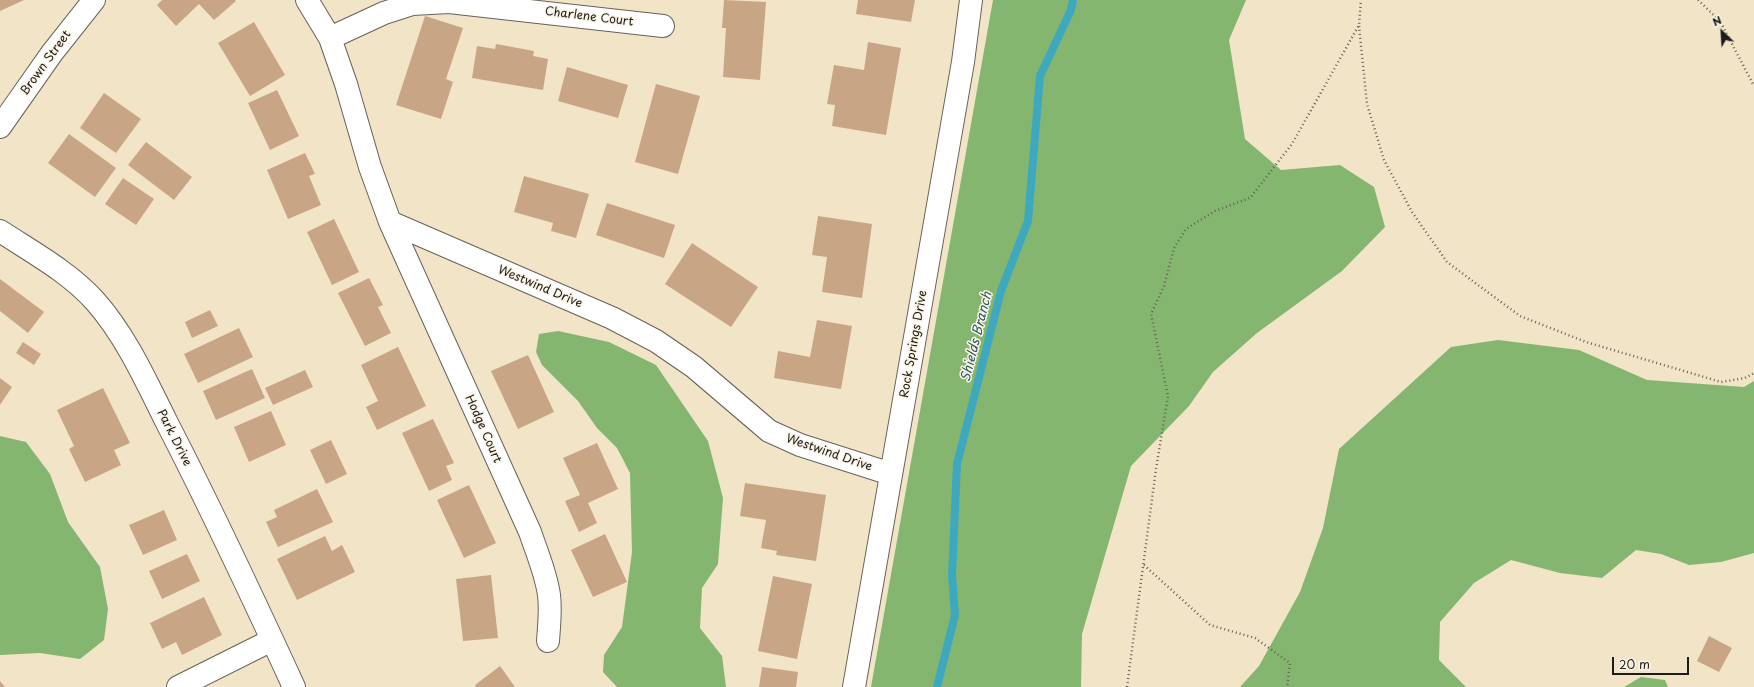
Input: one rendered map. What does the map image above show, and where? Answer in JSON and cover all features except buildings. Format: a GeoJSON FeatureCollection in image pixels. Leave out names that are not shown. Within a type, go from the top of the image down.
{"type":"FeatureCollection","features":[{"type":"Feature","properties":{"kind":"street","name":"Brown Street"},"geometry":{"type":"LineString","coordinates":[[0,127],[52,53],[94,0]]}},
{"type":"Feature","properties":{"kind":"street"},"geometry":{"type":"LineString","coordinates":[[307,0],[330,38],[370,167],[390,222]]}},
{"type":"Feature","properties":{"kind":"street","name":"Rock Springs Drive"},"geometry":{"type":"LineString","coordinates":[[854,687],[963,62],[971,0]]}},
{"type":"Feature","properties":{"kind":"street","name":"Charlene Court"},"geometry":{"type":"LineString","coordinates":[[330,38],[384,13],[412,4],[442,3],[530,10],[664,26]]}},
{"type":"Feature","properties":{"kind":"street","name":"Westwind Drive"},"geometry":{"type":"LineString","coordinates":[[390,222],[612,318],[656,341],[694,367],[769,431],[800,445],[891,474]]}},
{"type":"Feature","properties":{"kind":"street","name":"Hodge Court"},"geometry":{"type":"LineString","coordinates":[[390,222],[530,532],[545,575],[549,595],[550,614],[548,641]]}},
{"type":"Feature","properties":{"kind":"street","name":"Park Drive"},"geometry":{"type":"LineString","coordinates":[[0,231],[61,271],[94,300],[107,316],[134,359],[188,464],[294,687]]}},
{"type":"Feature","properties":{"kind":"street"},"geometry":{"type":"LineString","coordinates":[[178,687],[272,640]]}},
{"type":"Feature","properties":{"kind":"path"},"geometry":{"type":"LineString","coordinates":[[1361,0],[1359,26],[1367,104],[1384,160],[1412,212],[1447,262],[1520,316],[1586,342],[1721,382],[1745,378],[1754,373]]}},
{"type":"Feature","properties":{"kind":"path"},"geometry":{"type":"LineString","coordinates":[[1698,0],[1720,21],[1754,86]]}},
{"type":"Feature","properties":{"kind":"path"},"geometry":{"type":"LineString","coordinates":[[1127,687],[1156,469],[1168,396],[1151,314],[1164,286],[1174,248],[1186,229],[1215,211],[1250,198],[1292,144],[1359,26]]}},
{"type":"Feature","properties":{"kind":"path"},"geometry":{"type":"LineString","coordinates":[[1143,565],[1210,625],[1255,638],[1290,663],[1287,687]]}},
{"type":"Feature","properties":{"kind":"green space"},"geometry":{"type":"Polygon","coordinates":[[[993,0],[1246,0],[1229,40],[1245,139],[1281,170],[1340,165],[1374,187],[1385,227],[1342,271],[1257,333],[1213,372],[1189,406],[1131,466],[1082,634],[1081,687],[871,687],[993,0]]]}},
{"type":"Feature","properties":{"kind":"green space"},"geometry":{"type":"Polygon","coordinates":[[[558,331],[609,342],[656,365],[708,441],[723,498],[718,564],[702,588],[700,628],[722,656],[726,687],[617,687],[603,672],[604,655],[622,627],[632,552],[630,473],[617,448],[597,428],[578,401],[542,365],[536,352],[539,334],[558,331]]]}},
{"type":"Feature","properties":{"kind":"green space"},"geometry":{"type":"Polygon","coordinates":[[[1498,340],[1579,350],[1647,380],[1744,387],[1754,381],[1754,553],[1721,562],[1689,565],[1661,554],[1636,550],[1602,578],[1560,573],[1511,560],[1474,583],[1440,622],[1439,660],[1466,687],[1240,687],[1259,666],[1300,592],[1323,528],[1339,449],[1451,347],[1498,340]]]}},
{"type":"Feature","properties":{"kind":"green space"},"geometry":{"type":"Polygon","coordinates":[[[0,436],[26,442],[50,474],[68,522],[100,567],[108,609],[104,640],[80,659],[40,653],[0,655],[0,436]]]}},
{"type":"Feature","properties":{"kind":"green space"},"geometry":{"type":"Polygon","coordinates":[[[1641,677],[1665,680],[1668,687],[1624,687],[1641,677]]]}},
{"type":"Feature","properties":{"kind":"waterway","name":"Shields Branch"},"geometry":{"type":"LineString","coordinates":[[937,687],[955,615],[952,575],[957,464],[1001,291],[1028,221],[1040,76],[1071,10],[1073,0]]}}]}
